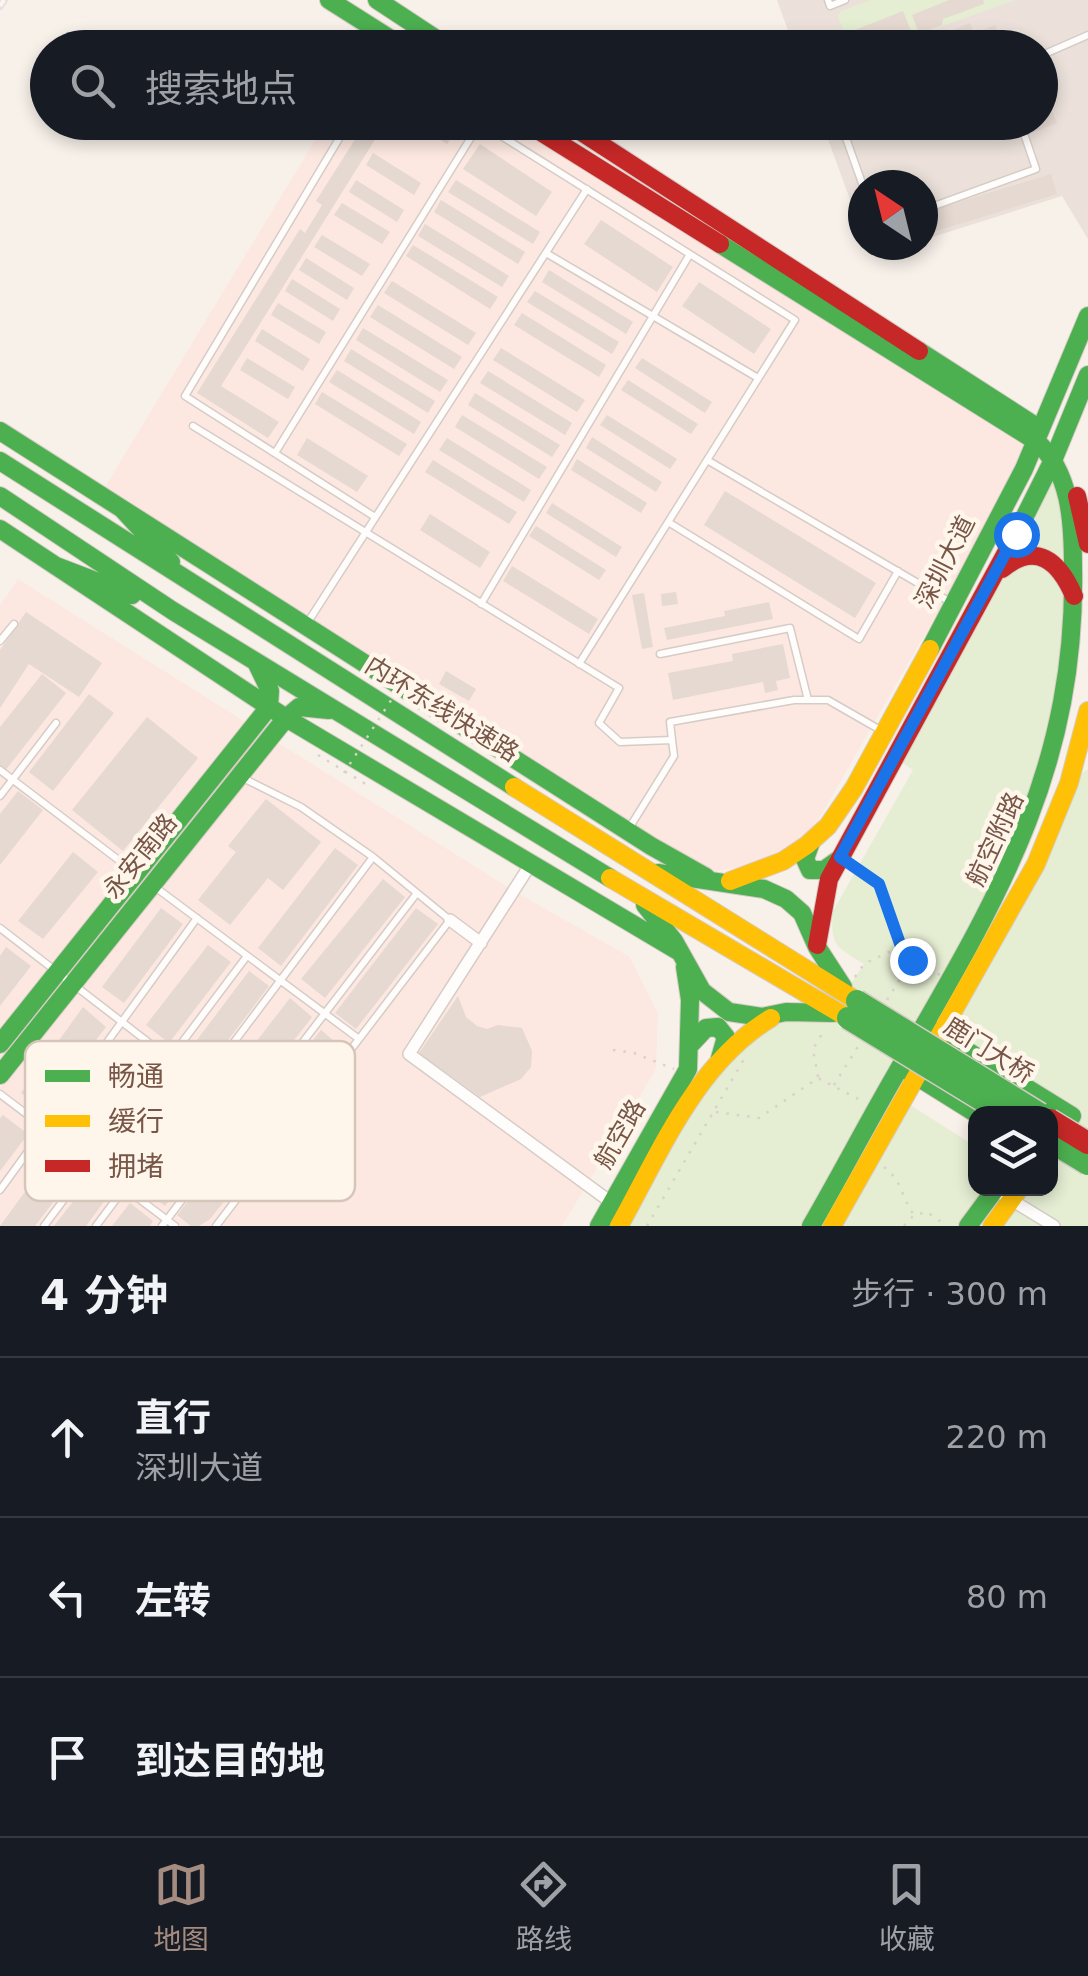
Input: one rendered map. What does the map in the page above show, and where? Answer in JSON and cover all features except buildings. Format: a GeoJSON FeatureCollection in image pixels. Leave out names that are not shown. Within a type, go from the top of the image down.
{"type":"FeatureCollection","features":[{"type":"Feature","properties":{"kind":"main road"},"geometry":{"type":"LineString","coordinates":[[328,0],[376,30]]}},
{"type":"Feature","properties":{"kind":"main road"},"geometry":{"type":"LineString","coordinates":[[377,0],[423,30]]}},
{"type":"Feature","properties":{"kind":"main road"},"geometry":{"type":"LineString","coordinates":[[554,140],[1047,444]]}},
{"type":"Feature","properties":{"kind":"main road"},"geometry":{"type":"LineString","coordinates":[[593,140],[1047,444],[1075,488],[1088,544]]}},
{"type":"Feature","properties":{"kind":"main road","name":"深圳大道"},"geometry":{"type":"LineString","coordinates":[[839,844],[991,580],[1047,444],[1088,316]]}},
{"type":"Feature","properties":{"kind":"main road","name":"深圳大道"},"geometry":{"type":"LineString","coordinates":[[839,844],[883,732],[1088,375]]}},
{"type":"Feature","properties":{"kind":"main road"},"geometry":{"type":"LineString","coordinates":[[0,431],[627,831],[720,884],[762,872],[812,842],[839,844],[818,922],[817,947]]}},
{"type":"Feature","properties":{"kind":"main road","name":"航空附路"},"geometry":{"type":"LineString","coordinates":[[933,1029],[950,981],[1001,896],[1054,777],[1078,664],[1078,611],[1069,513],[1047,444]]}},
{"type":"Feature","properties":{"kind":"main road","name":"内环东线快速路"},"geometry":{"type":"LineString","coordinates":[[0,461],[648,871],[847,1006]]}},
{"type":"Feature","properties":{"kind":"main road"},"geometry":{"type":"LineString","coordinates":[[0,496],[257,663],[634,890],[847,1006]]}},
{"type":"Feature","properties":{"kind":"main road"},"geometry":{"type":"LineString","coordinates":[[123,510],[193,586]]}},
{"type":"Feature","properties":{"kind":"main road"},"geometry":{"type":"LineString","coordinates":[[0,529],[278,712],[532,862],[681,957],[690,1000],[693,1074]]}},
{"type":"Feature","properties":{"kind":"main road"},"geometry":{"type":"LineString","coordinates":[[991,580],[1014,556],[1045,558],[1057,565],[1070,582],[1078,611]]}},
{"type":"Feature","properties":{"kind":"main road"},"geometry":{"type":"LineString","coordinates":[[56,566],[173,611]]}},
{"type":"Feature","properties":{"kind":"main road"},"geometry":{"type":"LineString","coordinates":[[257,663],[278,712]]}},
{"type":"Feature","properties":{"kind":"main road"},"geometry":{"type":"LineString","coordinates":[[278,712],[299,707],[341,713]]}},
{"type":"Feature","properties":{"kind":"main road","name":"航空附路"},"geometry":{"type":"LineString","coordinates":[[832,1226],[871,1159],[909,1071],[1036,864],[1069,783],[1088,710]]}},
{"type":"Feature","properties":{"kind":"main road","name":"永安南路"},"geometry":{"type":"LineString","coordinates":[[0,1075],[65,978],[278,712]]}},
{"type":"Feature","properties":{"kind":"main road"},"geometry":{"type":"LineString","coordinates":[[648,871],[764,889],[786,899],[802,913],[847,1006]]}},
{"type":"Feature","properties":{"kind":"main road"},"geometry":{"type":"LineString","coordinates":[[634,890],[702,991],[730,1012],[762,1017],[847,1006]]}},
{"type":"Feature","properties":{"kind":"main road","name":"永安南路"},"geometry":{"type":"LineString","coordinates":[[0,1044],[65,978]]}},
{"type":"Feature","properties":{"kind":"main road","name":"鹿门大桥"},"geometry":{"type":"LineString","coordinates":[[847,1006],[1036,1106]]}},
{"type":"Feature","properties":{"kind":"main road","name":"鹿门大桥"},"geometry":{"type":"LineString","coordinates":[[847,1006],[993,1106]]}},
{"type":"Feature","properties":{"kind":"main road","name":"航空路"},"geometry":{"type":"LineString","coordinates":[[598,1226],[615,1215],[693,1074],[720,1059],[759,1023],[786,1012]]}},
{"type":"Feature","properties":{"kind":"main road"},"geometry":{"type":"LineString","coordinates":[[691,1044],[706,1028],[718,1027],[726,1037],[720,1059]]}},
{"type":"Feature","properties":{"kind":"main road"},"geometry":{"type":"LineString","coordinates":[[933,1029],[1039,1106]]}},
{"type":"Feature","properties":{"kind":"main road"},"geometry":{"type":"LineString","coordinates":[[909,1071],[968,1108]]}},
{"type":"Feature","properties":{"kind":"main road","name":"航空附路"},"geometry":{"type":"LineString","coordinates":[[812,1226],[877,1108],[909,1071]]}},
{"type":"Feature","properties":{"kind":"main road"},"geometry":{"type":"LineString","coordinates":[[1058,1114],[1072,1116],[1058,1134]]}},
{"type":"Feature","properties":{"kind":"main road","name":"鹿门大桥"},"geometry":{"type":"LineString","coordinates":[[1058,1120],[1088,1143]]}},
{"type":"Feature","properties":{"kind":"main road"},"geometry":{"type":"LineString","coordinates":[[1058,1149],[1088,1164]]}},
{"type":"Feature","properties":{"kind":"main road"},"geometry":{"type":"LineString","coordinates":[[968,1226],[1002,1196]]}},
{"type":"Feature","properties":{"kind":"main road"},"geometry":{"type":"LineString","coordinates":[[992,1226],[1004,1196]]}},
{"type":"Feature","properties":{"kind":"street"},"geometry":{"type":"LineString","coordinates":[[532,862],[409,1054],[615,1215]]}},
{"type":"Feature","properties":{"kind":"street"},"geometry":{"type":"LineString","coordinates":[[450,920],[481,943]]}},
{"type":"Feature","properties":{"kind":"street"},"geometry":{"type":"LineString","coordinates":[[1011,1196],[1046,1224]]}},
{"type":"Feature","properties":{"kind":"lane"},"geometry":{"type":"LineString","coordinates":[[828,0],[830,6],[846,0]]}},
{"type":"Feature","properties":{"kind":"lane"},"geometry":{"type":"LineString","coordinates":[[1058,48],[1088,36]]}},
{"type":"Feature","properties":{"kind":"lane"},"geometry":{"type":"LineString","coordinates":[[338,140],[184,396],[375,517]]}},
{"type":"Feature","properties":{"kind":"lane"},"geometry":{"type":"LineString","coordinates":[[275,453],[469,140]]}},
{"type":"Feature","properties":{"kind":"lane"},"geometry":{"type":"LineString","coordinates":[[508,140],[795,320],[580,664]]}},
{"type":"Feature","properties":{"kind":"lane"},"geometry":{"type":"LineString","coordinates":[[847,140],[857,170]]}},
{"type":"Feature","properties":{"kind":"lane"},"geometry":{"type":"LineString","coordinates":[[938,205],[1036,169],[1026,140]]}},
{"type":"Feature","properties":{"kind":"lane"},"geometry":{"type":"LineString","coordinates":[[305,626],[587,189]]}},
{"type":"Feature","properties":{"kind":"lane"},"geometry":{"type":"LineString","coordinates":[[546,252],[758,378]]}},
{"type":"Feature","properties":{"kind":"lane"},"geometry":{"type":"LineString","coordinates":[[481,604],[690,254]]}},
{"type":"Feature","properties":{"kind":"lane"},"geometry":{"type":"LineString","coordinates":[[194,426],[619,688],[599,723],[620,742],[672,740]]}},
{"type":"Feature","properties":{"kind":"lane"},"geometry":{"type":"LineString","coordinates":[[707,460],[955,604]]}},
{"type":"Feature","properties":{"kind":"lane"},"geometry":{"type":"LineString","coordinates":[[668,522],[859,639],[898,571]]}},
{"type":"Feature","properties":{"kind":"lane"},"geometry":{"type":"LineString","coordinates":[[0,642],[14,624]]}},
{"type":"Feature","properties":{"kind":"lane"},"geometry":{"type":"LineString","coordinates":[[660,654],[790,628],[808,700]]}},
{"type":"Feature","properties":{"kind":"lane"},"geometry":{"type":"LineString","coordinates":[[627,831],[674,756],[670,722],[828,700],[883,732]]}},
{"type":"Feature","properties":{"kind":"lane"},"geometry":{"type":"LineString","coordinates":[[0,796],[56,723]]}},
{"type":"Feature","properties":{"kind":"lane"},"geometry":{"type":"LineString","coordinates":[[0,770],[359,1039]]}},
{"type":"Feature","properties":{"kind":"lane"},"geometry":{"type":"LineString","coordinates":[[230,772],[301,807],[373,857],[450,920],[355,1044]]}},
{"type":"Feature","properties":{"kind":"lane"},"geometry":{"type":"LineString","coordinates":[[235,1041],[373,857]]}},
{"type":"Feature","properties":{"kind":"lane"},"geometry":{"type":"LineString","coordinates":[[303,1041],[417,893]]}},
{"type":"Feature","properties":{"kind":"lane"},"geometry":{"type":"LineString","coordinates":[[108,1041],[197,918]]}},
{"type":"Feature","properties":{"kind":"lane"},"geometry":{"type":"LineString","coordinates":[[0,928],[147,1041]]}},
{"type":"Feature","properties":{"kind":"lane"},"geometry":{"type":"LineString","coordinates":[[184,1041],[248,956]]}},
{"type":"Feature","properties":{"kind":"lane"},"geometry":{"type":"LineString","coordinates":[[0,1094],[25,1113]]}},
{"type":"Feature","properties":{"kind":"lane"},"geometry":{"type":"LineString","coordinates":[[0,1190],[25,1156]]}},
{"type":"Feature","properties":{"kind":"lane"},"geometry":{"type":"LineString","coordinates":[[44,1226],[63,1201]]}},
{"type":"Feature","properties":{"kind":"lane"},"geometry":{"type":"LineString","coordinates":[[96,1226],[114,1201]]}},
{"type":"Feature","properties":{"kind":"lane"},"geometry":{"type":"LineString","coordinates":[[139,1201],[164,1223],[175,1226]]}},
{"type":"Feature","properties":{"kind":"lane"},"geometry":{"type":"LineString","coordinates":[[164,1223],[181,1201]]}},
{"type":"Feature","properties":{"kind":"lane"},"geometry":{"type":"LineString","coordinates":[[216,1226],[235,1201]]}},
{"type":"Feature","properties":{"kind":"path"},"geometry":{"type":"LineString","coordinates":[[344,773],[408,674]]}},
{"type":"Feature","properties":{"kind":"path"},"geometry":{"type":"LineString","coordinates":[[318,756],[368,788]]}},
{"type":"Feature","properties":{"kind":"path"},"geometry":{"type":"LineString","coordinates":[[839,844],[879,884],[904,955],[950,981]]}},
{"type":"Feature","properties":{"kind":"path"},"geometry":{"type":"LineString","coordinates":[[818,1078],[813,1049],[847,1006],[864,964],[902,946]]}},
{"type":"Feature","properties":{"kind":"path"},"geometry":{"type":"LineString","coordinates":[[614,1050],[693,1074]]}},
{"type":"Feature","properties":{"kind":"path"},"geometry":{"type":"LineString","coordinates":[[648,1226],[750,1050]]}},
{"type":"Feature","properties":{"kind":"path"},"geometry":{"type":"LineString","coordinates":[[818,1078],[877,1108]]}},
{"type":"Feature","properties":{"kind":"path"},"geometry":{"type":"LineString","coordinates":[[714,1111],[759,1118],[818,1078]]}},
{"type":"Feature","properties":{"kind":"path"},"geometry":{"type":"LineString","coordinates":[[871,1159],[898,1180],[914,1214]]}},
{"type":"Feature","properties":{"kind":"path"},"geometry":{"type":"LineString","coordinates":[[904,1226],[914,1214],[927,1212],[947,1226]]}},
{"type":"Feature","properties":{"kind":"shaded area"},"geometry":{"type":"Polygon","coordinates":[[[777,0],[1088,0],[1088,239],[1062,196],[938,235],[938,170],[848,170],[848,194],[828,140],[1058,140],[1058,30],[788,30],[777,0]]]}},
{"type":"Feature","properties":{"kind":"shaded area"},"geometry":{"type":"Polygon","coordinates":[[[315,140],[549,140],[1036,441],[805,843],[767,862],[716,871],[682,854],[105,487],[315,140]]]}},
{"type":"Feature","properties":{"kind":"shaded area"},"geometry":{"type":"Polygon","coordinates":[[[18,579],[514,891],[630,957],[658,1014],[656,1069],[562,1226],[0,1226],[0,605],[18,579]]]}},
{"type":"Feature","properties":{"kind":"green space"},"geometry":{"type":"Polygon","coordinates":[[[871,0],[1015,0],[931,30],[843,30],[838,17],[841,11],[871,0]]]}},
{"type":"Feature","properties":{"kind":"green space"},"geometry":{"type":"Polygon","coordinates":[[[1054,458],[1075,555],[1053,777],[811,1226],[619,1226],[729,1047],[846,991],[864,964],[834,939],[833,911],[913,770],[895,758],[1054,458]]]}},
{"type":"Feature","properties":{"kind":"green space"},"geometry":{"type":"Polygon","coordinates":[[[1088,769],[1088,1226],[992,1226],[1014,1196],[1058,1196],[1058,1136],[1072,1116],[942,1034],[1069,783],[1088,769]]]}},
{"type":"Feature","properties":{"kind":"green space"},"geometry":{"type":"Polygon","coordinates":[[[904,1101],[968,1142],[968,1196],[991,1196],[968,1226],[832,1226],[904,1101]]]}},
{"type":"Feature","properties":{"kind":"railway"},"geometry":{"type":"LineString","coordinates":[[0,6],[4,0]]}},
{"type":"Feature","properties":{"kind":"traffic: fast"},"geometry":{"type":"LineString","coordinates":[[329,0],[376,30]]}},
{"type":"Feature","properties":{"kind":"traffic: fast"},"geometry":{"type":"LineString","coordinates":[[377,0],[423,30]]}},
{"type":"Feature","properties":{"kind":"traffic: fast"},"geometry":{"type":"LineString","coordinates":[[720,244],[1036,441]]}},
{"type":"Feature","properties":{"kind":"traffic: fast"},"geometry":{"type":"LineString","coordinates":[[930,649],[1024,469],[1088,316]]}},
{"type":"Feature","properties":{"kind":"traffic: fast"},"geometry":{"type":"LineString","coordinates":[[919,351],[1040,429]]}},
{"type":"Feature","properties":{"kind":"traffic: fast"},"geometry":{"type":"LineString","coordinates":[[1014,538],[1054,458],[1088,375]]}},
{"type":"Feature","properties":{"kind":"traffic: fast"},"geometry":{"type":"LineString","coordinates":[[0,431],[651,846],[706,877]]}},
{"type":"Feature","properties":{"kind":"traffic: fast"},"geometry":{"type":"LineString","coordinates":[[811,1226],[966,952],[1023,834],[1045,773],[1061,709],[1071,641],[1073,550],[1071,516],[1063,483],[1057,468],[1036,441]]}},
{"type":"Feature","properties":{"kind":"traffic: fast"},"geometry":{"type":"LineString","coordinates":[[0,461],[514,787]]}},
{"type":"Feature","properties":{"kind":"traffic: fast"},"geometry":{"type":"LineString","coordinates":[[0,496],[173,611],[610,878]]}},
{"type":"Feature","properties":{"kind":"traffic: fast"},"geometry":{"type":"LineString","coordinates":[[123,510],[171,562]]}},
{"type":"Feature","properties":{"kind":"traffic: fast"},"geometry":{"type":"LineString","coordinates":[[0,529],[286,718],[678,951]]}},
{"type":"Feature","properties":{"kind":"traffic: fast"},"geometry":{"type":"LineString","coordinates":[[56,566],[132,595]]}},
{"type":"Feature","properties":{"kind":"traffic: fast"},"geometry":{"type":"LineString","coordinates":[[0,1044],[269,707],[270,691],[257,664]]}},
{"type":"Feature","properties":{"kind":"traffic: fast"},"geometry":{"type":"LineString","coordinates":[[27,1041],[286,718],[299,707],[329,710]]}},
{"type":"Feature","properties":{"kind":"traffic: fast"},"geometry":{"type":"LineString","coordinates":[[811,842],[805,859],[810,870],[824,870],[838,860]]}},
{"type":"Feature","properties":{"kind":"traffic: fast"},"geometry":{"type":"LineString","coordinates":[[658,873],[764,889],[786,899],[802,913],[817,947],[843,987]]}},
{"type":"Feature","properties":{"kind":"traffic: fast"},"geometry":{"type":"LineString","coordinates":[[645,905],[674,941],[702,991],[729,1012],[762,1017],[786,1012],[833,1013]]}},
{"type":"Feature","properties":{"kind":"traffic: fast"},"geometry":{"type":"LineString","coordinates":[[599,1226],[688,1069],[690,1000],[685,967]]}},
{"type":"Feature","properties":{"kind":"traffic: fast"},"geometry":{"type":"LineString","coordinates":[[857,1001],[1027,1106]]}},
{"type":"Feature","properties":{"kind":"traffic: fast"},"geometry":{"type":"LineString","coordinates":[[848,1018],[992,1106]]}},
{"type":"Feature","properties":{"kind":"traffic: fast"},"geometry":{"type":"LineString","coordinates":[[927,1026],[1072,1116],[1059,1135]]}},
{"type":"Feature","properties":{"kind":"traffic: fast"},"geometry":{"type":"LineString","coordinates":[[691,1044],[706,1028],[718,1027],[726,1037],[720,1058]]}},
{"type":"Feature","properties":{"kind":"traffic: fast"},"geometry":{"type":"LineString","coordinates":[[0,1075],[25,1044]]}},
{"type":"Feature","properties":{"kind":"traffic: fast"},"geometry":{"type":"LineString","coordinates":[[905,1069],[968,1108]]}},
{"type":"Feature","properties":{"kind":"traffic: fast"},"geometry":{"type":"LineString","coordinates":[[1058,1146],[1088,1164]]}},
{"type":"Feature","properties":{"kind":"traffic: fast"},"geometry":{"type":"LineString","coordinates":[[968,1226],[990,1196]]}},
{"type":"Feature","properties":{"kind":"traffic: slow"},"geometry":{"type":"LineString","coordinates":[[730,881],[783,861],[828,826],[854,788],[930,649]]}},
{"type":"Feature","properties":{"kind":"traffic: slow"},"geometry":{"type":"LineString","coordinates":[[832,1226],[1036,864],[1069,783],[1088,711]]}},
{"type":"Feature","properties":{"kind":"traffic: slow"},"geometry":{"type":"LineString","coordinates":[[514,787],[857,1001]]}},
{"type":"Feature","properties":{"kind":"traffic: slow"},"geometry":{"type":"LineString","coordinates":[[610,878],[848,1018]]}},
{"type":"Feature","properties":{"kind":"traffic: slow"},"geometry":{"type":"LineString","coordinates":[[619,1226],[665,1140],[701,1084],[721,1059],[771,1018]]}},
{"type":"Feature","properties":{"kind":"traffic: slow"},"geometry":{"type":"LineString","coordinates":[[992,1226],[1014,1196]]}},
{"type":"Feature","properties":{"kind":"traffic: jam"},"geometry":{"type":"LineString","coordinates":[[554,140],[720,244]]}},
{"type":"Feature","properties":{"kind":"traffic: jam"},"geometry":{"type":"LineString","coordinates":[[594,140],[919,351]]}},
{"type":"Feature","properties":{"kind":"traffic: jam"},"geometry":{"type":"LineString","coordinates":[[1077,496],[1088,544]]}},
{"type":"Feature","properties":{"kind":"traffic: jam"},"geometry":{"type":"LineString","coordinates":[[817,945],[829,879],[1014,538]]}},
{"type":"Feature","properties":{"kind":"traffic: jam"},"geometry":{"type":"LineString","coordinates":[[1002,569],[1025,556],[1045,559],[1061,573],[1074,596]]}},
{"type":"Feature","properties":{"kind":"traffic: jam"},"geometry":{"type":"LineString","coordinates":[[1058,1125],[1088,1143]]}},
{"type":"Feature","properties":{"kind":"route"},"geometry":{"type":"LineString","coordinates":[[912,960],[904,955],[879,884],[840,857],[1016,534]]}}]}
